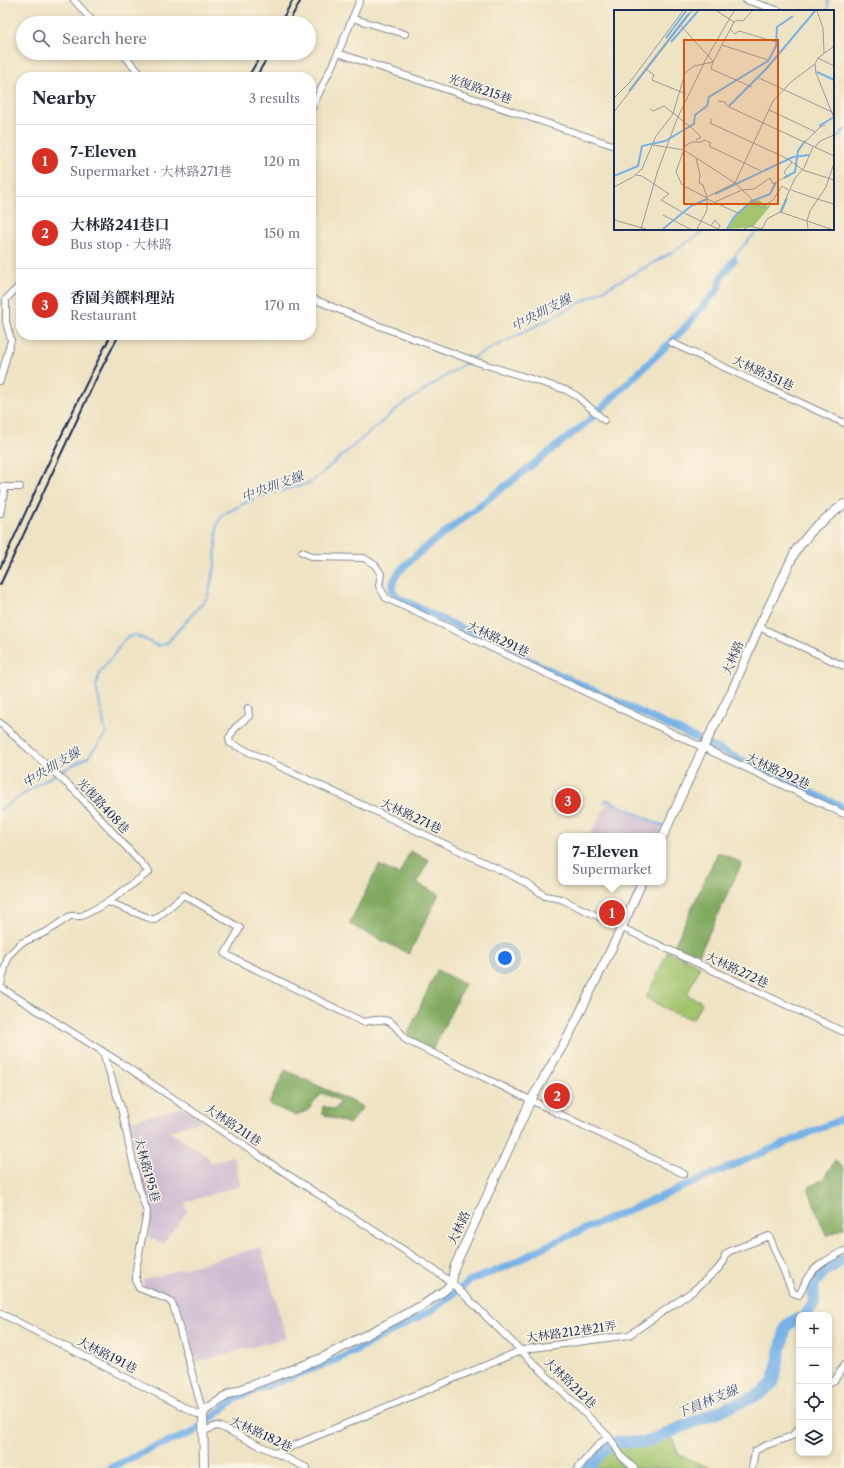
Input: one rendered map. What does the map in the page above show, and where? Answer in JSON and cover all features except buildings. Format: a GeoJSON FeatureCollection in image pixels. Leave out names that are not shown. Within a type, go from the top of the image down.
{"type":"FeatureCollection","features":[{"type":"Feature","properties":{"kind":"street"},"geometry":{"type":"LineString","coordinates":[[74,0],[88,16]]}},
{"type":"Feature","properties":{"kind":"street"},"geometry":{"type":"LineString","coordinates":[[316,99],[338,53],[360,0]]}},
{"type":"Feature","properties":{"kind":"street"},"geometry":{"type":"LineString","coordinates":[[746,0],[777,10]]}},
{"type":"Feature","properties":{"kind":"street"},"geometry":{"type":"LineString","coordinates":[[352,18],[405,34]]}},
{"type":"Feature","properties":{"kind":"street","name":"光復路215巷"},"geometry":{"type":"LineString","coordinates":[[338,53],[614,146]]}},
{"type":"Feature","properties":{"kind":"street"},"geometry":{"type":"LineString","coordinates":[[128,60],[139,72]]}},
{"type":"Feature","properties":{"kind":"street"},"geometry":{"type":"LineString","coordinates":[[0,381],[11,340],[6,322],[6,299],[16,289]]}},
{"type":"Feature","properties":{"kind":"street"},"geometry":{"type":"LineString","coordinates":[[316,300],[374,324],[474,361],[566,390],[604,420]]}},
{"type":"Feature","properties":{"kind":"street","name":"大林路351巷"},"geometry":{"type":"LineString","coordinates":[[672,343],[844,424]]}},
{"type":"Feature","properties":{"kind":"street"},"geometry":{"type":"LineString","coordinates":[[0,514],[3,487],[20,487]]}},
{"type":"Feature","properties":{"kind":"street","name":"大林路"},"geometry":{"type":"LineString","coordinates":[[664,833],[703,748],[732,691],[759,627],[796,550],[815,527],[844,504]]}},
{"type":"Feature","properties":{"kind":"street","name":"大林路291巷"},"geometry":{"type":"LineString","coordinates":[[302,552],[314,557],[364,558],[375,564],[381,574],[379,586],[386,598],[703,748]]}},
{"type":"Feature","properties":{"kind":"street"},"geometry":{"type":"LineString","coordinates":[[759,627],[844,666]]}},
{"type":"Feature","properties":{"kind":"street","name":"大林路271巷"},"geometry":{"type":"LineString","coordinates":[[248,708],[248,716],[235,728],[229,738],[230,743],[511,875],[530,885],[545,896],[561,899],[622,927]]}},
{"type":"Feature","properties":{"kind":"street","name":"光復路408巷"},"geometry":{"type":"LineString","coordinates":[[0,723],[74,791],[149,872],[108,902]]}},
{"type":"Feature","properties":{"kind":"street","name":"大林路292巷"},"geometry":{"type":"LineString","coordinates":[[703,748],[844,814]]}},
{"type":"Feature","properties":{"kind":"street","name":"大林路"},"geometry":{"type":"LineString","coordinates":[[452,1283],[454,1268],[531,1100],[569,1035],[622,927],[641,885]]}},
{"type":"Feature","properties":{"kind":"street"},"geometry":{"type":"LineString","coordinates":[[0,987],[8,956],[21,943],[48,931],[70,916],[82,916],[108,902],[154,920],[184,895],[240,928],[225,954],[363,1022],[388,1020],[394,1024],[406,1040],[684,1174]]}},
{"type":"Feature","properties":{"kind":"street","name":"大林路272巷"},"geometry":{"type":"LineString","coordinates":[[622,927],[844,1032]]}},
{"type":"Feature","properties":{"kind":"street","name":"大林路211巷"},"geometry":{"type":"LineString","coordinates":[[0,987],[103,1052],[452,1283]]}},
{"type":"Feature","properties":{"kind":"street","name":"大林路195巷"},"geometry":{"type":"LineString","coordinates":[[103,1052],[120,1108],[138,1185],[147,1212],[136,1269],[136,1282],[139,1288],[169,1300],[174,1305],[203,1416]]}},
{"type":"Feature","properties":{"kind":"street","name":"大林路212巷21弄"},"geometry":{"type":"LineString","coordinates":[[276,1453],[520,1351],[629,1335],[692,1291],[718,1269],[730,1251],[769,1236],[794,1293],[799,1295],[806,1280],[813,1271],[826,1260],[844,1252]]}},
{"type":"Feature","properties":{"kind":"street"},"geometry":{"type":"LineString","coordinates":[[204,1468],[203,1416],[207,1408],[229,1394],[322,1358],[423,1305],[452,1283]]}},
{"type":"Feature","properties":{"kind":"street","name":"大林路212巷"},"geometry":{"type":"LineString","coordinates":[[452,1283],[609,1437],[622,1457],[634,1468]]}},
{"type":"Feature","properties":{"kind":"street","name":"大林路191巷"},"geometry":{"type":"LineString","coordinates":[[0,1313],[203,1416]]}},
{"type":"Feature","properties":{"kind":"street"},"geometry":{"type":"LineString","coordinates":[[832,1382],[835,1380],[844,1364]]}},
{"type":"Feature","properties":{"kind":"street","name":"大林路182巷"},"geometry":{"type":"LineString","coordinates":[[204,1431],[216,1426],[222,1427],[307,1468]]}},
{"type":"Feature","properties":{"kind":"street"},"geometry":{"type":"LineString","coordinates":[[752,1468],[755,1451],[764,1446],[792,1436],[796,1431]]}},
{"type":"Feature","properties":{"kind":"street"},"geometry":{"type":"LineString","coordinates":[[578,1468],[600,1443],[609,1437]]}},
{"type":"Feature","properties":{"kind":"shaded area"},"geometry":{"type":"Polygon","coordinates":[[[609,801],[663,826],[660,833],[591,833],[609,801]]]}},
{"type":"Feature","properties":{"kind":"shaded area"},"geometry":{"type":"Polygon","coordinates":[[[183,1107],[202,1121],[168,1131],[206,1155],[211,1163],[233,1156],[241,1186],[185,1202],[187,1212],[164,1243],[149,1238],[150,1215],[128,1122],[183,1107]]]}},
{"type":"Feature","properties":{"kind":"shaded area"},"geometry":{"type":"Polygon","coordinates":[[[261,1247],[286,1338],[192,1363],[175,1299],[164,1292],[149,1290],[144,1287],[143,1280],[261,1247]]]}},
{"type":"Feature","properties":{"kind":"green space"},"geometry":{"type":"Polygon","coordinates":[[[410,851],[429,860],[417,883],[439,894],[409,954],[349,924],[379,865],[399,875],[410,851]]]}},
{"type":"Feature","properties":{"kind":"green space"},"geometry":{"type":"Polygon","coordinates":[[[718,852],[742,863],[698,957],[674,946],[718,852]]]}},
{"type":"Feature","properties":{"kind":"green space"},"geometry":{"type":"Polygon","coordinates":[[[668,951],[700,966],[687,995],[702,1002],[693,1019],[678,1015],[646,998],[668,951]]]}},
{"type":"Feature","properties":{"kind":"green space"},"geometry":{"type":"Polygon","coordinates":[[[437,970],[465,984],[432,1051],[409,1039],[408,1033],[437,970]]]}},
{"type":"Feature","properties":{"kind":"green space"},"geometry":{"type":"Polygon","coordinates":[[[285,1070],[363,1107],[349,1124],[322,1114],[323,1106],[335,1110],[340,1101],[322,1093],[308,1110],[296,1116],[269,1104],[285,1070]]]}},
{"type":"Feature","properties":{"kind":"green space"},"geometry":{"type":"Polygon","coordinates":[[[835,1161],[844,1168],[844,1228],[826,1236],[808,1188],[823,1179],[835,1161]]]}},
{"type":"Feature","properties":{"kind":"green space"},"geometry":{"type":"Polygon","coordinates":[[[672,1437],[679,1455],[710,1468],[591,1468],[609,1450],[618,1446],[646,1444],[672,1437]]]}},
{"type":"Feature","properties":{"kind":"waterway","name":"中央圳支線"},"geometry":{"type":"LineString","coordinates":[[828,0],[828,10]]}},
{"type":"Feature","properties":{"kind":"waterway"},"geometry":{"type":"LineString","coordinates":[[834,142],[844,130]]}},
{"type":"Feature","properties":{"kind":"waterway","name":"中央圳支線"},"geometry":{"type":"LineString","coordinates":[[58,773],[88,757],[106,734],[96,686],[100,672],[127,637],[136,635],[158,646],[167,643],[207,598],[215,566],[217,525],[222,515],[247,502],[265,495],[310,483],[399,407],[476,356],[589,298],[671,253],[706,230]]}},
{"type":"Feature","properties":{"kind":"waterway"},"geometry":{"type":"LineString","coordinates":[[734,260],[736,254],[758,230]]}},
{"type":"Feature","properties":{"kind":"waterway"},"geometry":{"type":"LineString","coordinates":[[734,260],[722,276],[718,289],[681,332],[585,424],[416,555],[397,575],[394,580],[392,590],[398,597],[427,612],[844,808]]}},
{"type":"Feature","properties":{"kind":"waterway","name":"中央圳支線"},"geometry":{"type":"LineString","coordinates":[[0,810],[55,775]]}},
{"type":"Feature","properties":{"kind":"waterway"},"geometry":{"type":"LineString","coordinates":[[605,802],[606,800],[610,801],[663,826]]}},
{"type":"Feature","properties":{"kind":"waterway"},"geometry":{"type":"LineString","coordinates":[[110,1468],[152,1448],[192,1433],[238,1397],[347,1355],[434,1309],[471,1280],[506,1267],[552,1243],[844,1118]]}},
{"type":"Feature","properties":{"kind":"waterway","name":"下員林支線"},"geometry":{"type":"LineString","coordinates":[[807,1312],[814,1303],[813,1285],[823,1272],[844,1259]]}},
{"type":"Feature","properties":{"kind":"waterway","name":"下員林支線"},"geometry":{"type":"LineString","coordinates":[[587,1468],[607,1447],[617,1442],[646,1442],[760,1394],[773,1383],[786,1326],[796,1320]]}},
{"type":"Feature","properties":{"kind":"railway"},"geometry":{"type":"LineString","coordinates":[[284,16],[293,0]]}},
{"type":"Feature","properties":{"kind":"railway"},"geometry":{"type":"LineString","coordinates":[[292,16],[301,0]]}},
{"type":"Feature","properties":{"kind":"railway"},"geometry":{"type":"LineString","coordinates":[[251,72],[258,60]]}},
{"type":"Feature","properties":{"kind":"railway"},"geometry":{"type":"LineString","coordinates":[[259,72],[266,60]]}},
{"type":"Feature","properties":{"kind":"railway"},"geometry":{"type":"LineString","coordinates":[[0,568],[68,422],[108,340]]}},
{"type":"Feature","properties":{"kind":"railway"},"geometry":{"type":"LineString","coordinates":[[0,585],[97,377],[116,340]]}},
{"type":"Feature","properties":{"kind":"place","name":"香園美饌料理站"},"geometry":{"type":"Point","coordinates":[568,801]}},
{"type":"Feature","properties":{"kind":"place","name":"7-Eleven"},"geometry":{"type":"Point","coordinates":[612,913]}},
{"type":"Feature","properties":{"kind":"place","name":"大林路241巷口"},"geometry":{"type":"Point","coordinates":[557,1096]}}]}
